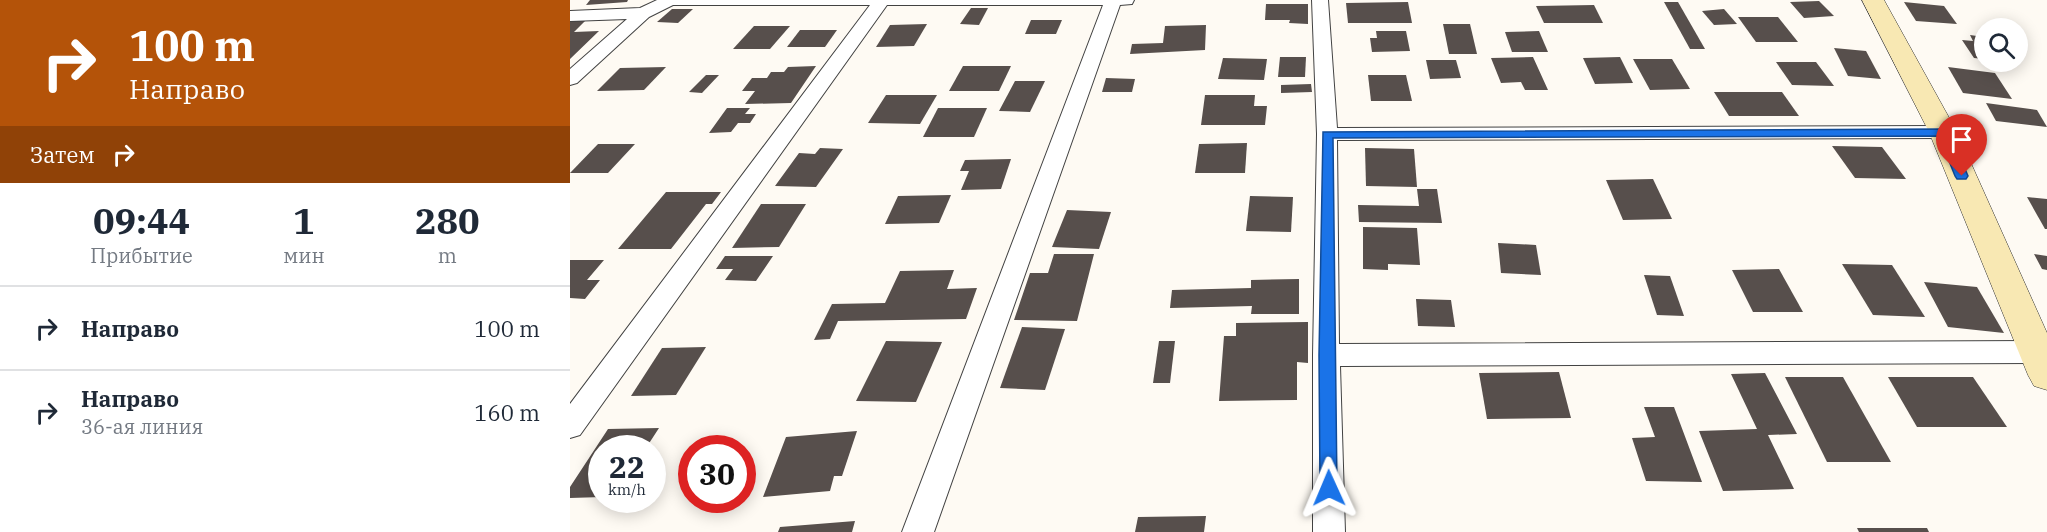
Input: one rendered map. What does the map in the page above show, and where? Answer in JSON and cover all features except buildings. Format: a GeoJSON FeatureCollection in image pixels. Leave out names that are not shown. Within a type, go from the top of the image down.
{"type":"FeatureCollection","features":[{"type":"Feature","properties":{"kind":"street"},"geometry":{"type":"LineString","coordinates":[[570,79],[644,13],[670,0],[1126,0]]}},
{"type":"Feature","properties":{"kind":"street"},"geometry":{"type":"LineString","coordinates":[[570,426],[882,0]]}},
{"type":"Feature","properties":{"kind":"street"},"geometry":{"type":"LineString","coordinates":[[918,532],[1113,0]]}},
{"type":"Feature","properties":{"kind":"street"},"geometry":{"type":"LineString","coordinates":[[1320,0],[1327,134],[1326,355],[1329,532]]}},
{"type":"Feature","properties":{"kind":"street"},"geometry":{"type":"LineString","coordinates":[[1326,355],[2041,363],[1943,132],[1873,0]]}},
{"type":"Feature","properties":{"kind":"street"},"geometry":{"type":"LineString","coordinates":[[570,16],[644,13]]}},
{"type":"Feature","properties":{"kind":"street"},"geometry":{"type":"LineString","coordinates":[[1327,134],[1943,132]]}},
{"type":"Feature","properties":{"kind":"route"},"geometry":{"type":"LineString","coordinates":[[1329,488],[1326,355],[1327,134],[1943,132],[1962,176]]}}]}
